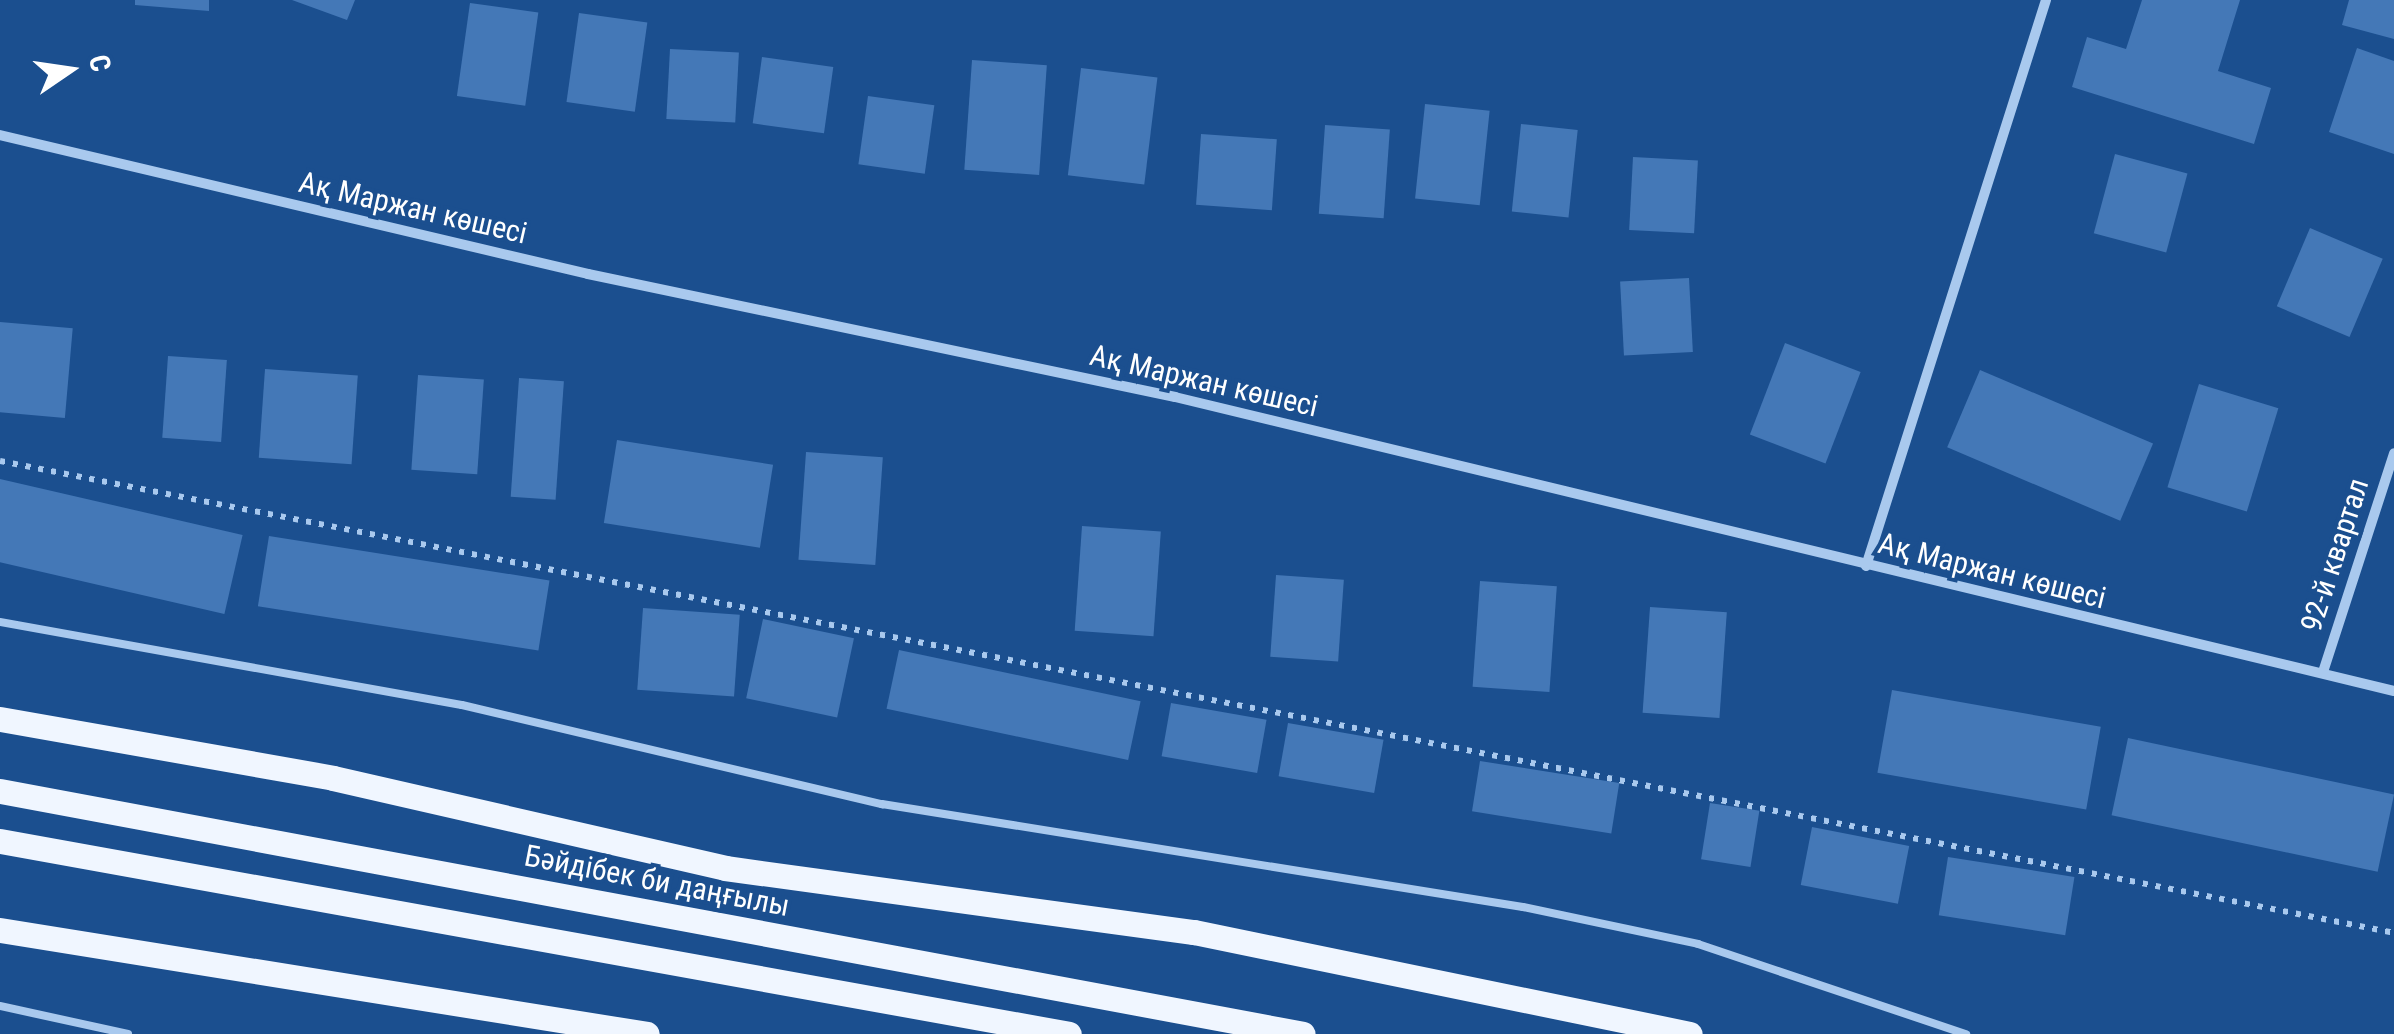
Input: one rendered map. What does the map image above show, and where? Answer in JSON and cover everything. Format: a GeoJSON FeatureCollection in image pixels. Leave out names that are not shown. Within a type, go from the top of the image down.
{"type":"FeatureCollection","features":[{"type":"Feature","properties":{"kind":"main road"},"geometry":{"type":"LineString","coordinates":[[0,719],[332,778],[725,868],[1194,932],[1690,1034]]}},
{"type":"Feature","properties":{"kind":"main road","name":"Бәйдібек би даңғылы"},"geometry":{"type":"LineString","coordinates":[[0,791],[1302,1034]]}},
{"type":"Feature","properties":{"kind":"main road"},"geometry":{"type":"LineString","coordinates":[[0,841],[1070,1034]]}},
{"type":"Feature","properties":{"kind":"main road"},"geometry":{"type":"LineString","coordinates":[[0,930],[647,1034]]}},
{"type":"Feature","properties":{"kind":"street"},"geometry":{"type":"LineString","coordinates":[[1866,566],[2046,0]]}},
{"type":"Feature","properties":{"kind":"street","name":"Ақ Маржан көшесі"},"geometry":{"type":"LineString","coordinates":[[0,135],[588,274],[1175,397],[2394,691]]}},
{"type":"Feature","properties":{"kind":"street","name":"92-й квартал"},"geometry":{"type":"LineString","coordinates":[[2324,672],[2394,453]]}},
{"type":"Feature","properties":{"kind":"lane"},"geometry":{"type":"LineString","coordinates":[[0,622],[462,705],[882,804],[1542,911],[1698,944],[1966,1034]]}},
{"type":"Feature","properties":{"kind":"lane"},"geometry":{"type":"LineString","coordinates":[[0,1006],[128,1034]]}},
{"type":"Feature","properties":{"kind":"path"},"geometry":{"type":"LineString","coordinates":[[0,461],[2394,933]]}},
{"type":"Feature","properties":{"kind":"building"},"geometry":{"type":"Polygon","coordinates":[[[135,0],[209,0],[209,11],[135,5],[135,0]]]}},
{"type":"Feature","properties":{"kind":"building"},"geometry":{"type":"Polygon","coordinates":[[[292,0],[355,0],[347,20],[292,0]]]}},
{"type":"Feature","properties":{"kind":"building"},"geometry":{"type":"Polygon","coordinates":[[[2142,0],[2240,0],[2218,71],[2271,88],[2254,144],[2072,87],[2087,37],[2126,49],[2142,0]]]}},
{"type":"Feature","properties":{"kind":"building"},"geometry":{"type":"Polygon","coordinates":[[[2349,0],[2394,0],[2394,39],[2342,25],[2349,0]]]}},
{"type":"Feature","properties":{"kind":"building"},"geometry":{"type":"Polygon","coordinates":[[[470,3],[538,13],[525,106],[457,96],[470,3]]]}},
{"type":"Feature","properties":{"kind":"building"},"geometry":{"type":"Polygon","coordinates":[[[579,13],[647,23],[635,112],[566,102],[579,13]]]}},
{"type":"Feature","properties":{"kind":"building"},"geometry":{"type":"Polygon","coordinates":[[[2357,48],[2394,61],[2394,154],[2329,132],[2357,48]]]}},
{"type":"Feature","properties":{"kind":"building"},"geometry":{"type":"Polygon","coordinates":[[[670,49],[739,53],[735,123],[666,119],[670,49]]]}},
{"type":"Feature","properties":{"kind":"building"},"geometry":{"type":"Polygon","coordinates":[[[762,57],[833,67],[824,133],[753,123],[762,57]]]}},
{"type":"Feature","properties":{"kind":"building"},"geometry":{"type":"Polygon","coordinates":[[[972,60],[1047,65],[1039,175],[964,170],[972,60]]]}},
{"type":"Feature","properties":{"kind":"building"},"geometry":{"type":"Polygon","coordinates":[[[1081,68],[1157,77],[1144,185],[1068,175],[1081,68]]]}},
{"type":"Feature","properties":{"kind":"building"},"geometry":{"type":"Polygon","coordinates":[[[868,96],[934,105],[925,174],[858,164],[868,96]]]}},
{"type":"Feature","properties":{"kind":"building"},"geometry":{"type":"Polygon","coordinates":[[[1425,104],[1490,111],[1480,205],[1415,198],[1425,104]]]}},
{"type":"Feature","properties":{"kind":"building"},"geometry":{"type":"Polygon","coordinates":[[[1521,124],[1578,130],[1568,217],[1512,212],[1521,124]]]}},
{"type":"Feature","properties":{"kind":"building"},"geometry":{"type":"Polygon","coordinates":[[[1325,125],[1390,130],[1384,218],[1319,214],[1325,125]]]}},
{"type":"Feature","properties":{"kind":"building"},"geometry":{"type":"Polygon","coordinates":[[[1201,134],[1277,139],[1272,210],[1196,205],[1201,134]]]}},
{"type":"Feature","properties":{"kind":"building"},"geometry":{"type":"Polygon","coordinates":[[[2115,154],[2187,173],[2166,253],[2094,233],[2115,154]]]}},
{"type":"Feature","properties":{"kind":"building"},"geometry":{"type":"Polygon","coordinates":[[[1633,157],[1698,160],[1694,233],[1629,230],[1633,157]]]}},
{"type":"Feature","properties":{"kind":"building"},"geometry":{"type":"Polygon","coordinates":[[[2310,228],[2383,259],[2350,337],[2277,306],[2310,228]]]}},
{"type":"Feature","properties":{"kind":"building"},"geometry":{"type":"Polygon","coordinates":[[[1689,278],[1693,352],[1624,356],[1620,282],[1689,278]]]}},
{"type":"Feature","properties":{"kind":"building"},"geometry":{"type":"Polygon","coordinates":[[[0,322],[73,328],[65,418],[0,412],[0,322]]]}},
{"type":"Feature","properties":{"kind":"building"},"geometry":{"type":"Polygon","coordinates":[[[1785,343],[1861,372],[1825,464],[1750,434],[1785,343]]]}},
{"type":"Feature","properties":{"kind":"building"},"geometry":{"type":"Polygon","coordinates":[[[168,356],[227,360],[221,442],[162,438],[168,356]]]}},
{"type":"Feature","properties":{"kind":"building"},"geometry":{"type":"Polygon","coordinates":[[[265,369],[358,375],[352,464],[259,458],[265,369]]]}},
{"type":"Feature","properties":{"kind":"building"},"geometry":{"type":"Polygon","coordinates":[[[1980,370],[2153,443],[2120,521],[1947,447],[1980,370]]]}},
{"type":"Feature","properties":{"kind":"building"},"geometry":{"type":"Polygon","coordinates":[[[418,375],[484,380],[477,474],[411,470],[418,375]]]}},
{"type":"Feature","properties":{"kind":"building"},"geometry":{"type":"Polygon","coordinates":[[[519,378],[564,381],[556,500],[511,497],[519,378]]]}},
{"type":"Feature","properties":{"kind":"building"},"geometry":{"type":"Polygon","coordinates":[[[2199,384],[2278,408],[2247,512],[2167,487],[2199,384]]]}},
{"type":"Feature","properties":{"kind":"building"},"geometry":{"type":"Polygon","coordinates":[[[617,440],[773,465],[760,548],[604,523],[617,440]]]}},
{"type":"Feature","properties":{"kind":"building"},"geometry":{"type":"Polygon","coordinates":[[[806,452],[883,457],[875,565],[798,560],[806,452]]]}},
{"type":"Feature","properties":{"kind":"building"},"geometry":{"type":"Polygon","coordinates":[[[0,479],[243,535],[224,614],[0,562],[0,479]]]}},
{"type":"Feature","properties":{"kind":"building"},"geometry":{"type":"Polygon","coordinates":[[[1082,526],[1161,532],[1153,636],[1075,631],[1082,526]]]}},
{"type":"Feature","properties":{"kind":"building"},"geometry":{"type":"Polygon","coordinates":[[[269,536],[550,580],[538,651],[258,606],[269,536]]]}},
{"type":"Feature","properties":{"kind":"building"},"geometry":{"type":"Polygon","coordinates":[[[1276,575],[1344,580],[1338,662],[1270,657],[1276,575]]]}},
{"type":"Feature","properties":{"kind":"building"},"geometry":{"type":"Polygon","coordinates":[[[1480,581],[1557,586],[1549,692],[1473,687],[1480,581]]]}},
{"type":"Feature","properties":{"kind":"building"},"geometry":{"type":"Polygon","coordinates":[[[1650,607],[1727,612],[1719,718],[1643,713],[1650,607]]]}},
{"type":"Feature","properties":{"kind":"building"},"geometry":{"type":"Polygon","coordinates":[[[643,608],[740,615],[734,697],[637,690],[643,608]]]}},
{"type":"Feature","properties":{"kind":"building"},"geometry":{"type":"Polygon","coordinates":[[[763,619],[854,638],[837,718],[746,698],[763,619]]]}},
{"type":"Feature","properties":{"kind":"building"},"geometry":{"type":"Polygon","coordinates":[[[899,650],[1141,701],[1128,760],[887,709],[899,650]]]}},
{"type":"Feature","properties":{"kind":"building"},"geometry":{"type":"Polygon","coordinates":[[[1892,690],[2101,727],[2086,810],[1877,773],[1892,690]]]}},
{"type":"Feature","properties":{"kind":"building"},"geometry":{"type":"Polygon","coordinates":[[[1171,703],[1267,720],[1257,773],[1162,756],[1171,703]]]}},
{"type":"Feature","properties":{"kind":"building"},"geometry":{"type":"Polygon","coordinates":[[[1288,723],[1384,740],[1374,793],[1279,776],[1288,723]]]}},
{"type":"Feature","properties":{"kind":"building"},"geometry":{"type":"Polygon","coordinates":[[[2128,738],[2394,795],[2378,872],[2112,815],[2128,738]]]}},
{"type":"Feature","properties":{"kind":"building"},"geometry":{"type":"Polygon","coordinates":[[[1480,761],[1619,783],[1611,833],[1472,811],[1480,761]]]}},
{"type":"Feature","properties":{"kind":"building"},"geometry":{"type":"Polygon","coordinates":[[[1710,803],[1759,811],[1750,867],[1701,859],[1710,803]]]}},
{"type":"Feature","properties":{"kind":"building"},"geometry":{"type":"Polygon","coordinates":[[[1812,827],[1909,846],[1898,904],[1801,885],[1812,827]]]}},
{"type":"Feature","properties":{"kind":"building"},"geometry":{"type":"Polygon","coordinates":[[[1948,857],[2074,877],[2065,935],[1939,915],[1948,857]]]}}]}
